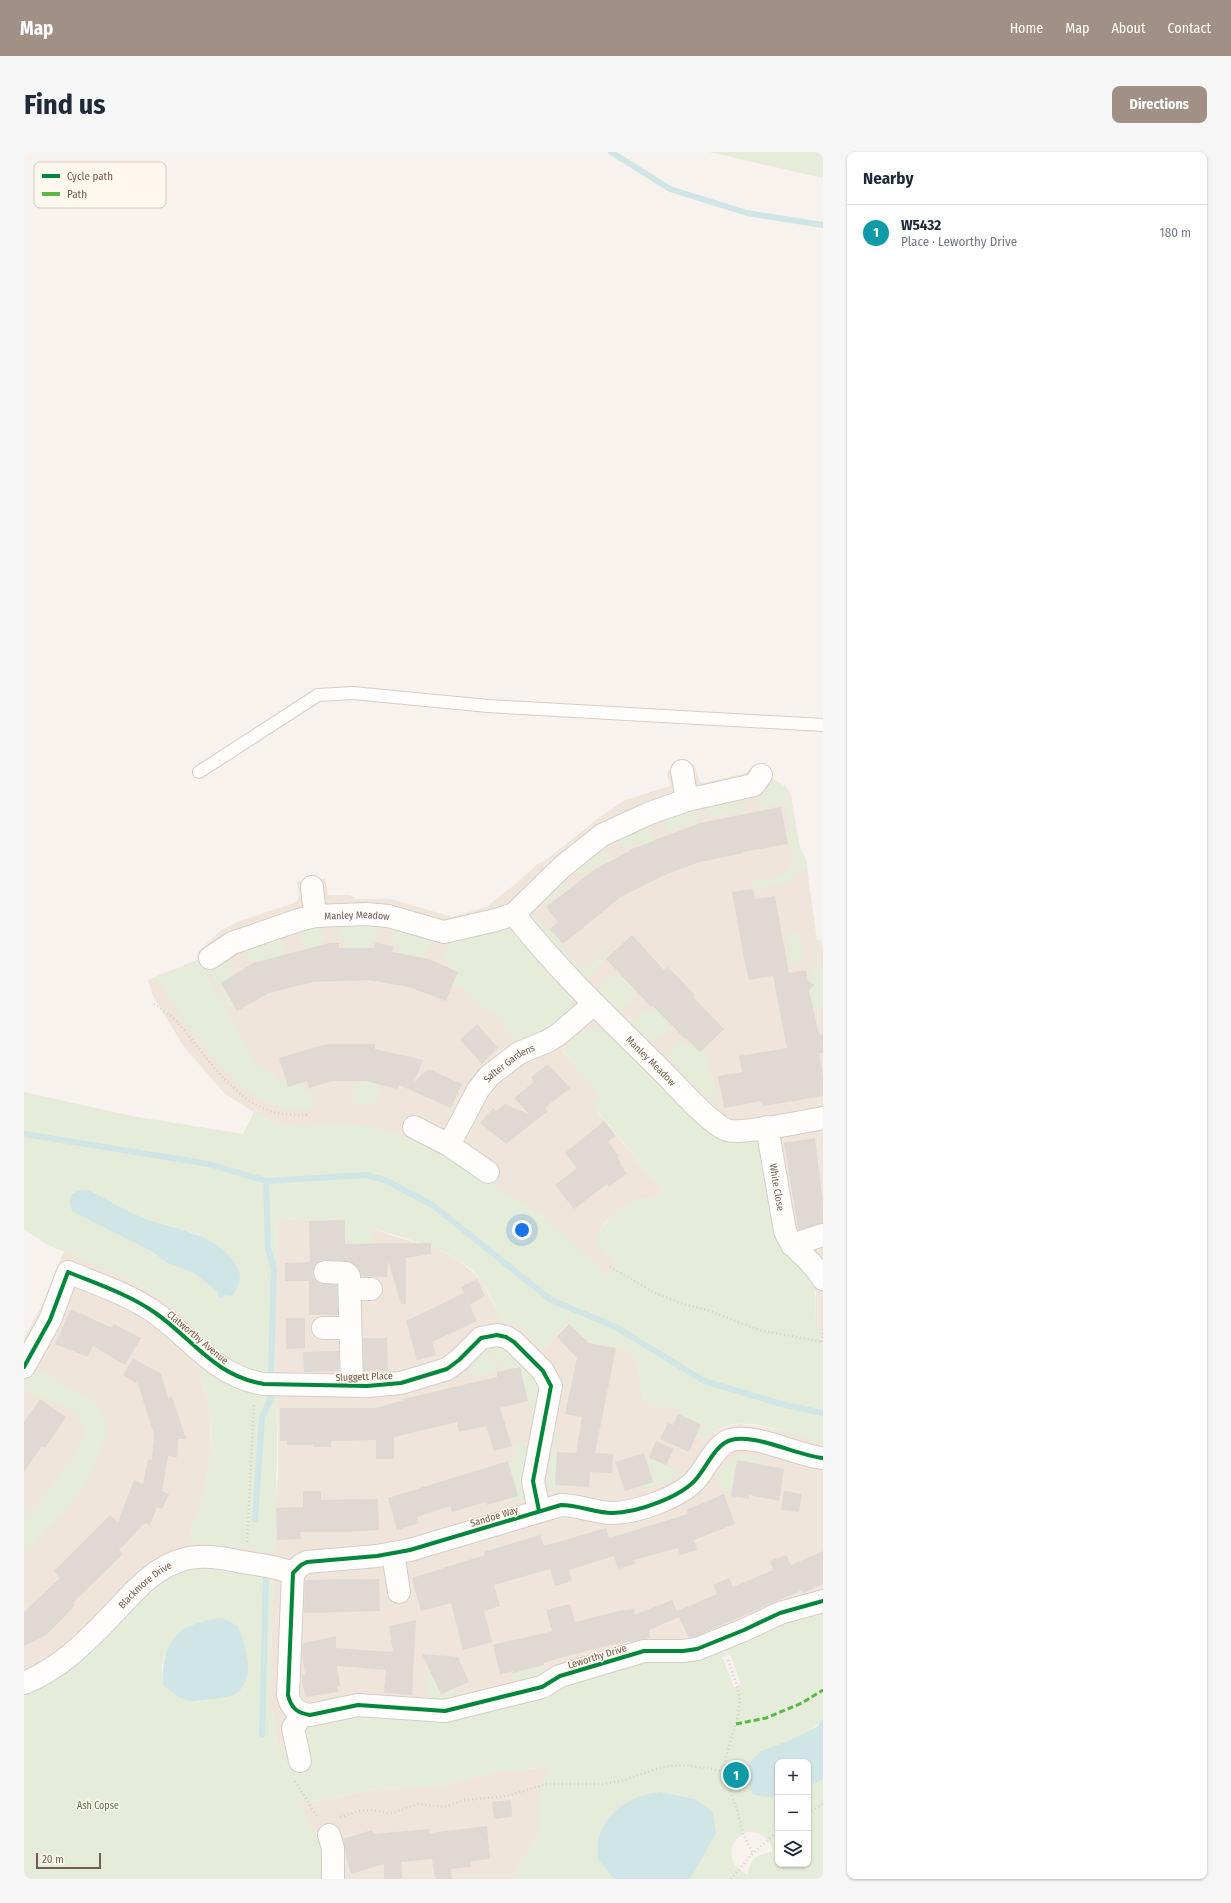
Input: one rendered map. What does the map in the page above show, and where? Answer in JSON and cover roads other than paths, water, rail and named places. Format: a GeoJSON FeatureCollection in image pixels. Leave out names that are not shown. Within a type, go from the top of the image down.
{"type":"FeatureCollection","features":[{"type":"Feature","properties":{"kind":"street"},"geometry":{"type":"LineString","coordinates":[[682,771],[687,800]]}},
{"type":"Feature","properties":{"kind":"street","name":"Manley Meadow"},"geometry":{"type":"LineString","coordinates":[[210,958],[232,943],[315,916],[366,914],[388,916],[444,932],[514,914],[562,867],[602,835],[650,813],[687,800],[754,785],[760,775]]}},
{"type":"Feature","properties":{"kind":"street","name":"Manley Meadow"},"geometry":{"type":"LineString","coordinates":[[312,887],[315,916]]}},
{"type":"Feature","properties":{"kind":"street","name":"Manley Meadow"},"geometry":{"type":"LineString","coordinates":[[514,914],[528,932],[594,1004],[693,1103],[718,1125],[733,1132],[823,1118]]}},
{"type":"Feature","properties":{"kind":"street","name":"Salter Gardens"},"geometry":{"type":"LineString","coordinates":[[448,1145],[478,1090],[488,1076],[519,1053],[548,1041],[559,1034],[594,1004]]}},
{"type":"Feature","properties":{"kind":"street"},"geometry":{"type":"LineString","coordinates":[[414,1126],[448,1145],[488,1172]]}},
{"type":"Feature","properties":{"kind":"street","name":"White Close"},"geometry":{"type":"LineString","coordinates":[[767,1127],[785,1231],[792,1245],[810,1261],[823,1279]]}},
{"type":"Feature","properties":{"kind":"street"},"geometry":{"type":"LineString","coordinates":[[792,1245],[823,1236]]}},
{"type":"Feature","properties":{"kind":"street","name":"Clatworthy Avenue"},"geometry":{"type":"LineString","coordinates":[[24,1367],[50,1320],[68,1272],[112,1290],[152,1310],[166,1320],[222,1369],[266,1383]]}},
{"type":"Feature","properties":{"kind":"street"},"geometry":{"type":"LineString","coordinates":[[325,1272],[346,1273],[361,1289],[350,1328],[352,1385]]}},
{"type":"Feature","properties":{"kind":"street"},"geometry":{"type":"LineString","coordinates":[[323,1328],[350,1328]]}},
{"type":"Feature","properties":{"kind":"street","name":"Sluggett Place"},"geometry":{"type":"LineString","coordinates":[[266,1383],[367,1386],[401,1383],[440,1372],[459,1360],[481,1338],[488,1336],[506,1338],[514,1342],[546,1374],[551,1386],[533,1481],[539,1511]]}},
{"type":"Feature","properties":{"kind":"street","name":"Sandoe Way"},"geometry":{"type":"LineString","coordinates":[[293,1573],[301,1565],[307,1562],[410,1550],[561,1505],[572,1505],[611,1513],[622,1512],[671,1498],[689,1487],[721,1446],[732,1439],[762,1442],[784,1447],[812,1457],[823,1458]]}},
{"type":"Feature","properties":{"kind":"street"},"geometry":{"type":"LineString","coordinates":[[394,1553],[398,1592]]}},
{"type":"Feature","properties":{"kind":"street","name":"Blackmore Drive"},"geometry":{"type":"LineString","coordinates":[[24,1683],[61,1664],[98,1630],[143,1582],[168,1565],[187,1558],[209,1557],[280,1568],[293,1573]]}},
{"type":"Feature","properties":{"kind":"street"},"geometry":{"type":"LineString","coordinates":[[293,1573],[288,1695],[294,1709],[302,1714],[294,1728],[300,1761]]}},
{"type":"Feature","properties":{"kind":"street","name":"Leworthy Drive"},"geometry":{"type":"LineString","coordinates":[[302,1714],[310,1715],[358,1705],[445,1711],[542,1687],[560,1676],[644,1651],[683,1651],[697,1648],[744,1630],[780,1613],[823,1601]]}},
{"type":"Feature","properties":{"kind":"street"},"geometry":{"type":"LineString","coordinates":[[326,1830],[333,1848],[333,1879]]}},
{"type":"Feature","properties":{"kind":"lane"},"geometry":{"type":"LineString","coordinates":[[199,772],[318,694],[353,693],[488,706],[823,725]]}},
{"type":"Feature","properties":{"kind":"waterway"},"geometry":{"type":"LineString","coordinates":[[611,152],[670,189],[747,213],[823,225]]}},
{"type":"Feature","properties":{"kind":"waterway"},"geometry":{"type":"LineString","coordinates":[[24,1134],[209,1164],[266,1181],[366,1175],[385,1180],[434,1206],[551,1300],[616,1327],[704,1381],[785,1405],[823,1413]]}},
{"type":"Feature","properties":{"kind":"waterway"},"geometry":{"type":"LineString","coordinates":[[266,1181],[268,1248],[274,1269],[271,1372]]}},
{"type":"Feature","properties":{"kind":"waterway"},"geometry":{"type":"LineString","coordinates":[[255,1519],[262,1417],[272,1396]]}},
{"type":"Feature","properties":{"kind":"waterway"},"geometry":{"type":"LineString","coordinates":[[262,1735],[266,1577]]}},
{"type":"Feature","properties":{"kind":"place","name":"W5432"},"geometry":{"type":"Point","coordinates":[736,1775]}},
{"type":"Feature","properties":{"kind":"park label","name":"Ash Copse"},"geometry":{"type":"Point","coordinates":[98,1805]}}]}
